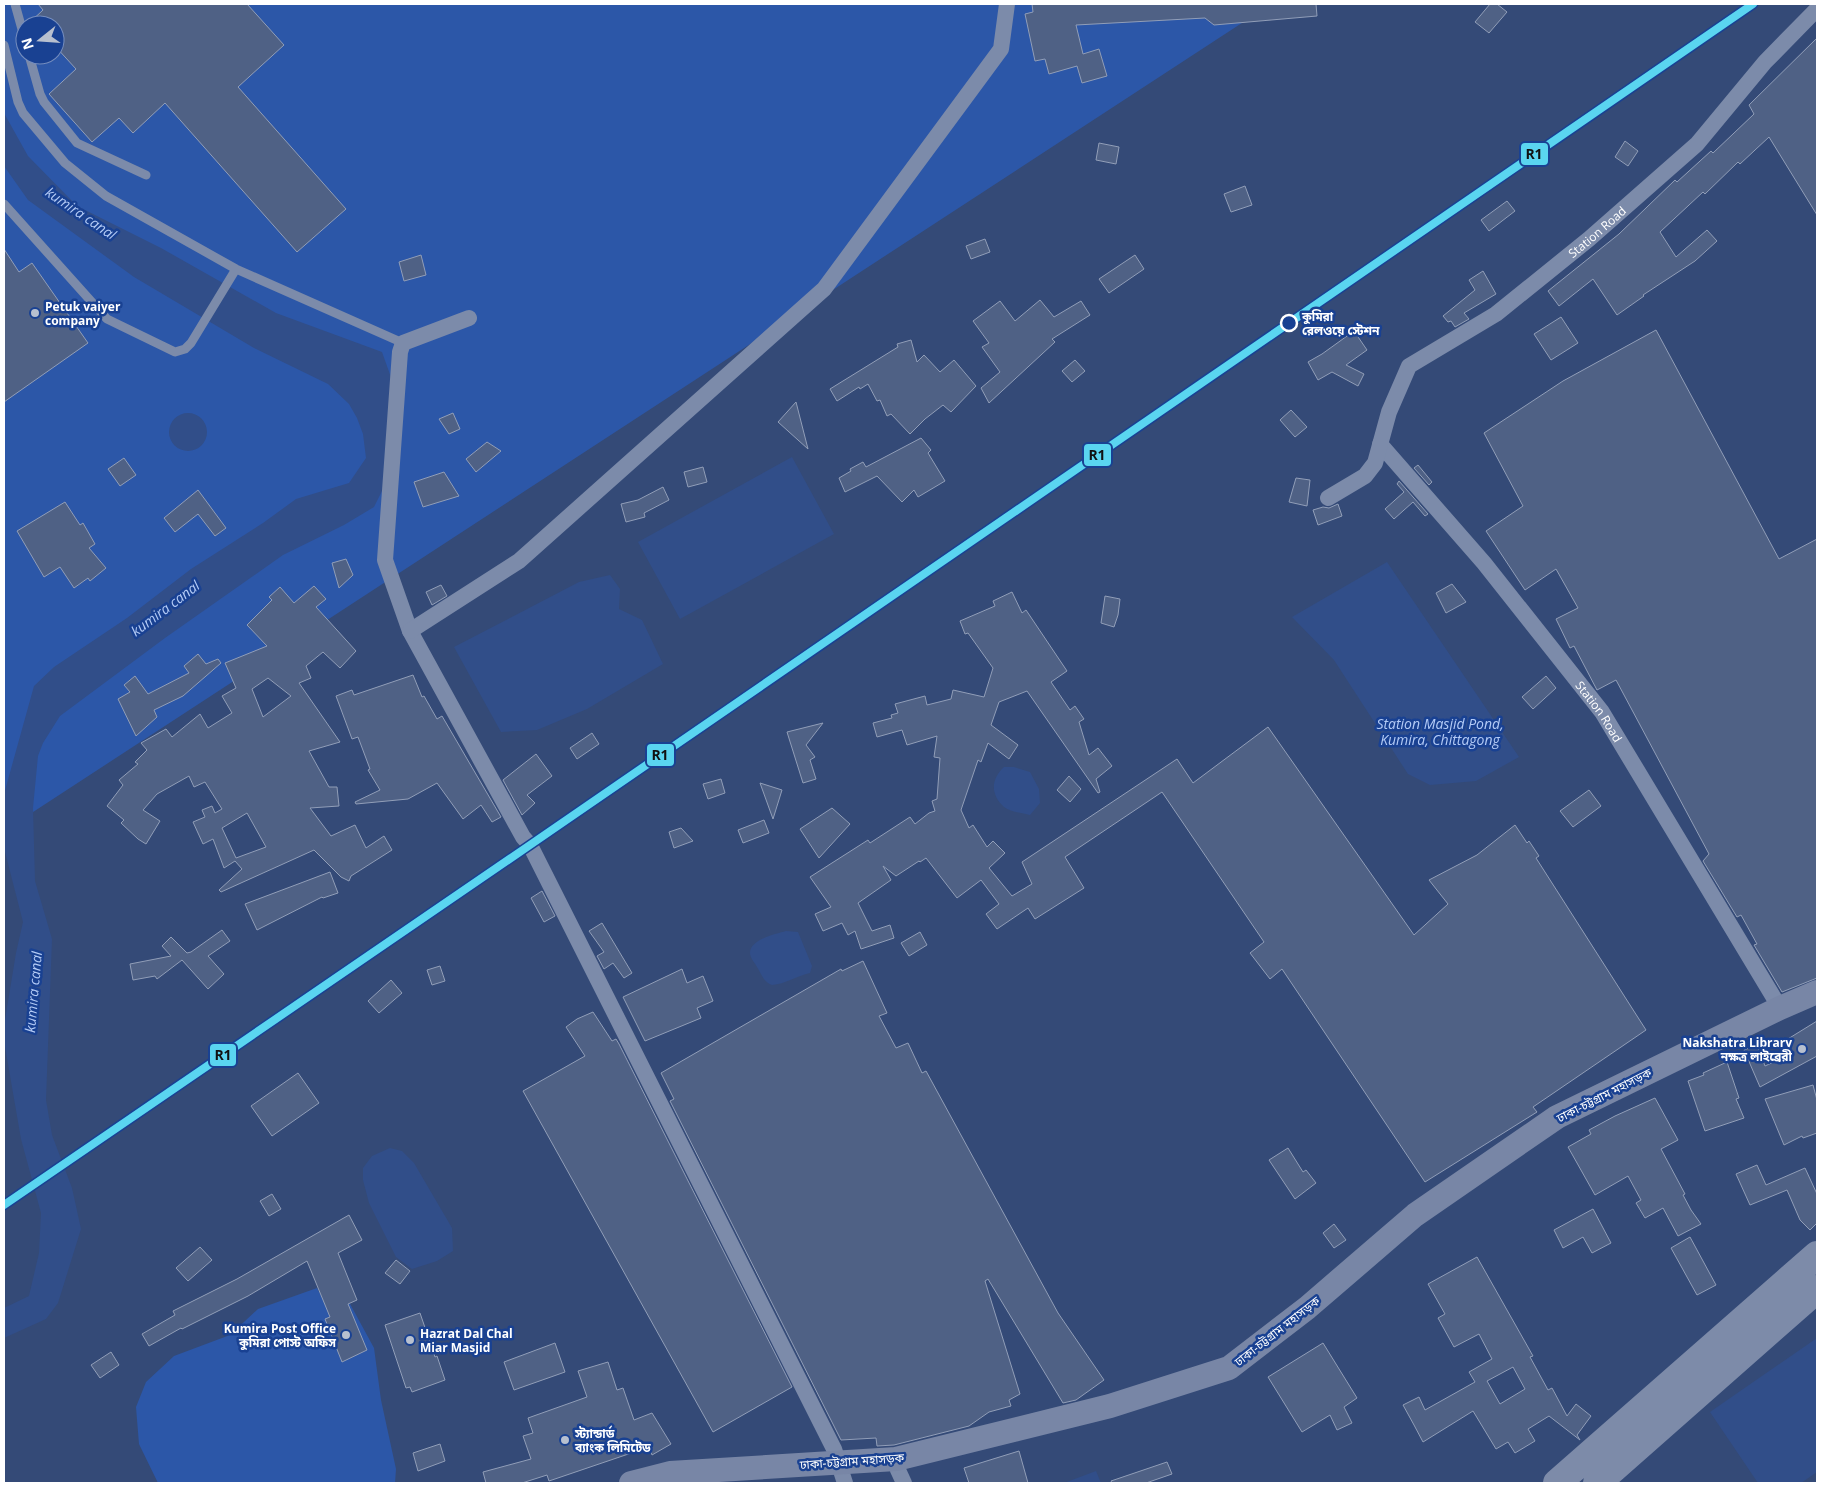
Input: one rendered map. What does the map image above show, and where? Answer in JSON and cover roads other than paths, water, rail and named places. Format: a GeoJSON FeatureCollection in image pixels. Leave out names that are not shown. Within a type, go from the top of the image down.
{"type":"FeatureCollection","features":[{"type":"Feature","properties":{"kind":"highway"},"geometry":{"type":"LineString","coordinates":[[1558,1483],[1817,1255]]}},
{"type":"Feature","properties":{"kind":"highway"},"geometry":{"type":"LineString","coordinates":[[1598,1483],[1817,1289]]}},
{"type":"Feature","properties":{"kind":"street"},"geometry":{"type":"LineString","coordinates":[[410,631],[519,561],[824,288],[1001,50],[1007,4]]}},
{"type":"Feature","properties":{"kind":"street","name":"Station Road"},"geometry":{"type":"LineString","coordinates":[[1328,498],[1365,476],[1375,463],[1389,412],[1409,366],[1496,314],[1588,239],[1697,144],[1765,62],[1817,9]]}},
{"type":"Feature","properties":{"kind":"street"},"geometry":{"type":"LineString","coordinates":[[469,318],[403,343],[400,352],[385,560],[410,631],[522,838],[530,845],[834,1449],[842,1473]]}},
{"type":"Feature","properties":{"kind":"street","name":"Station Road"},"geometry":{"type":"LineString","coordinates":[[1380,444],[1484,564],[1602,712],[1780,1008]]}},
{"type":"Feature","properties":{"kind":"street","name":"ঢাকা-চট্টগ্রাম মহাসড়ক"},"geometry":{"type":"LineString","coordinates":[[632,1483],[670,1474],[842,1473],[1110,1406],[1230,1368],[1307,1308],[1415,1215],[1557,1117],[1780,1008],[1817,992]]}},
{"type":"Feature","properties":{"kind":"street"},"geometry":{"type":"LineString","coordinates":[[896,1459],[898,1470],[904,1483]]}},
{"type":"Feature","properties":{"kind":"lane"},"geometry":{"type":"LineString","coordinates":[[4,45],[18,102],[23,113],[65,163],[106,196],[236,269],[403,343]]}},
{"type":"Feature","properties":{"kind":"lane"},"geometry":{"type":"LineString","coordinates":[[32,65],[44,102],[77,143],[146,175]]}},
{"type":"Feature","properties":{"kind":"lane"},"geometry":{"type":"LineString","coordinates":[[4,204],[107,319],[175,352],[186,349],[191,343],[236,269]]}},
{"type":"Feature","properties":{"kind":"water","name":"kumira canal"},"geometry":{"type":"Polygon","coordinates":[[[4,113],[28,156],[77,206],[161,248],[276,313],[382,352],[392,380],[386,483],[374,507],[344,525],[283,555],[165,638],[60,716],[43,743],[38,756],[33,808],[35,881],[52,939],[46,1100],[52,1135],[72,1188],[81,1229],[58,1303],[46,1319],[4,1338],[4,1308],[29,1296],[39,1253],[41,1213],[21,1139],[4,1041],[4,1026],[23,922],[4,848],[4,794],[34,686],[54,667],[127,618],[191,569],[263,523],[296,499],[349,483],[366,458],[363,434],[357,418],[349,404],[328,384],[254,348],[134,277],[28,200],[4,166],[4,113]]]}},
{"type":"Feature","properties":{"kind":"water"},"geometry":{"type":"Polygon","coordinates":[[[188,413],[201,419],[207,432],[201,445],[188,451],[175,445],[169,432],[175,419],[188,413]]]}},
{"type":"Feature","properties":{"kind":"water"},"geometry":{"type":"Polygon","coordinates":[[[792,457],[834,534],[680,619],[638,542],[792,457]]]}},
{"type":"Feature","properties":{"kind":"water","name":"Station Masjid Pond, Kumira, Chittagong"},"geometry":{"type":"Polygon","coordinates":[[[1387,562],[1519,757],[1476,781],[1430,785],[1408,774],[1334,660],[1292,617],[1387,562]]]}},
{"type":"Feature","properties":{"kind":"water"},"geometry":{"type":"Polygon","coordinates":[[[610,575],[620,589],[619,609],[642,620],[663,664],[587,709],[537,730],[501,732],[454,647],[579,582],[610,575]]]}},
{"type":"Feature","properties":{"kind":"water"},"geometry":{"type":"Polygon","coordinates":[[[1004,767],[1014,767],[1030,772],[1039,789],[1040,803],[1030,815],[1007,809],[996,797],[994,792],[995,782],[1004,767]]]}},
{"type":"Feature","properties":{"kind":"water"},"geometry":{"type":"Polygon","coordinates":[[[786,931],[798,932],[812,966],[810,973],[772,985],[765,980],[752,959],[751,948],[764,938],[786,931]]]}},
{"type":"Feature","properties":{"kind":"water"},"geometry":{"type":"Polygon","coordinates":[[[390,1148],[402,1151],[414,1163],[452,1228],[453,1251],[437,1261],[412,1269],[396,1257],[369,1203],[363,1180],[363,1168],[372,1156],[390,1148]]]}},
{"type":"Feature","properties":{"kind":"water"},"geometry":{"type":"Polygon","coordinates":[[[1817,1338],[1817,1472],[1801,1483],[1758,1483],[1710,1412],[1817,1338]]]}},
{"type":"Feature","properties":{"kind":"water"},"geometry":{"type":"Polygon","coordinates":[[[1096,1471],[1101,1483],[1064,1483],[1096,1471]]]}},
{"type":"Feature","properties":{"kind":"place","name":"Petuk vaiyer company"},"geometry":{"type":"Point","coordinates":[35,313]}},
{"type":"Feature","properties":{"kind":"place","name":"কুমিরা রেলওয়ে স্টেশন"},"geometry":{"type":"Point","coordinates":[1289,323]}},
{"type":"Feature","properties":{"kind":"place","name":"Nakshatra Library নক্ষত্র লাইব্রেরী"},"geometry":{"type":"Point","coordinates":[1802,1049]}},
{"type":"Feature","properties":{"kind":"place","name":"Kumira Post Office কুমিরা পোস্ট অফিস"},"geometry":{"type":"Point","coordinates":[346,1335]}},
{"type":"Feature","properties":{"kind":"place","name":"Hazrat Dal Chal Miar Masjid"},"geometry":{"type":"Point","coordinates":[410,1340]}},
{"type":"Feature","properties":{"kind":"place","name":"স্ট্যান্ডার্ড ব্যাংক লিমিটেড"},"geometry":{"type":"Point","coordinates":[565,1440]}}]}
